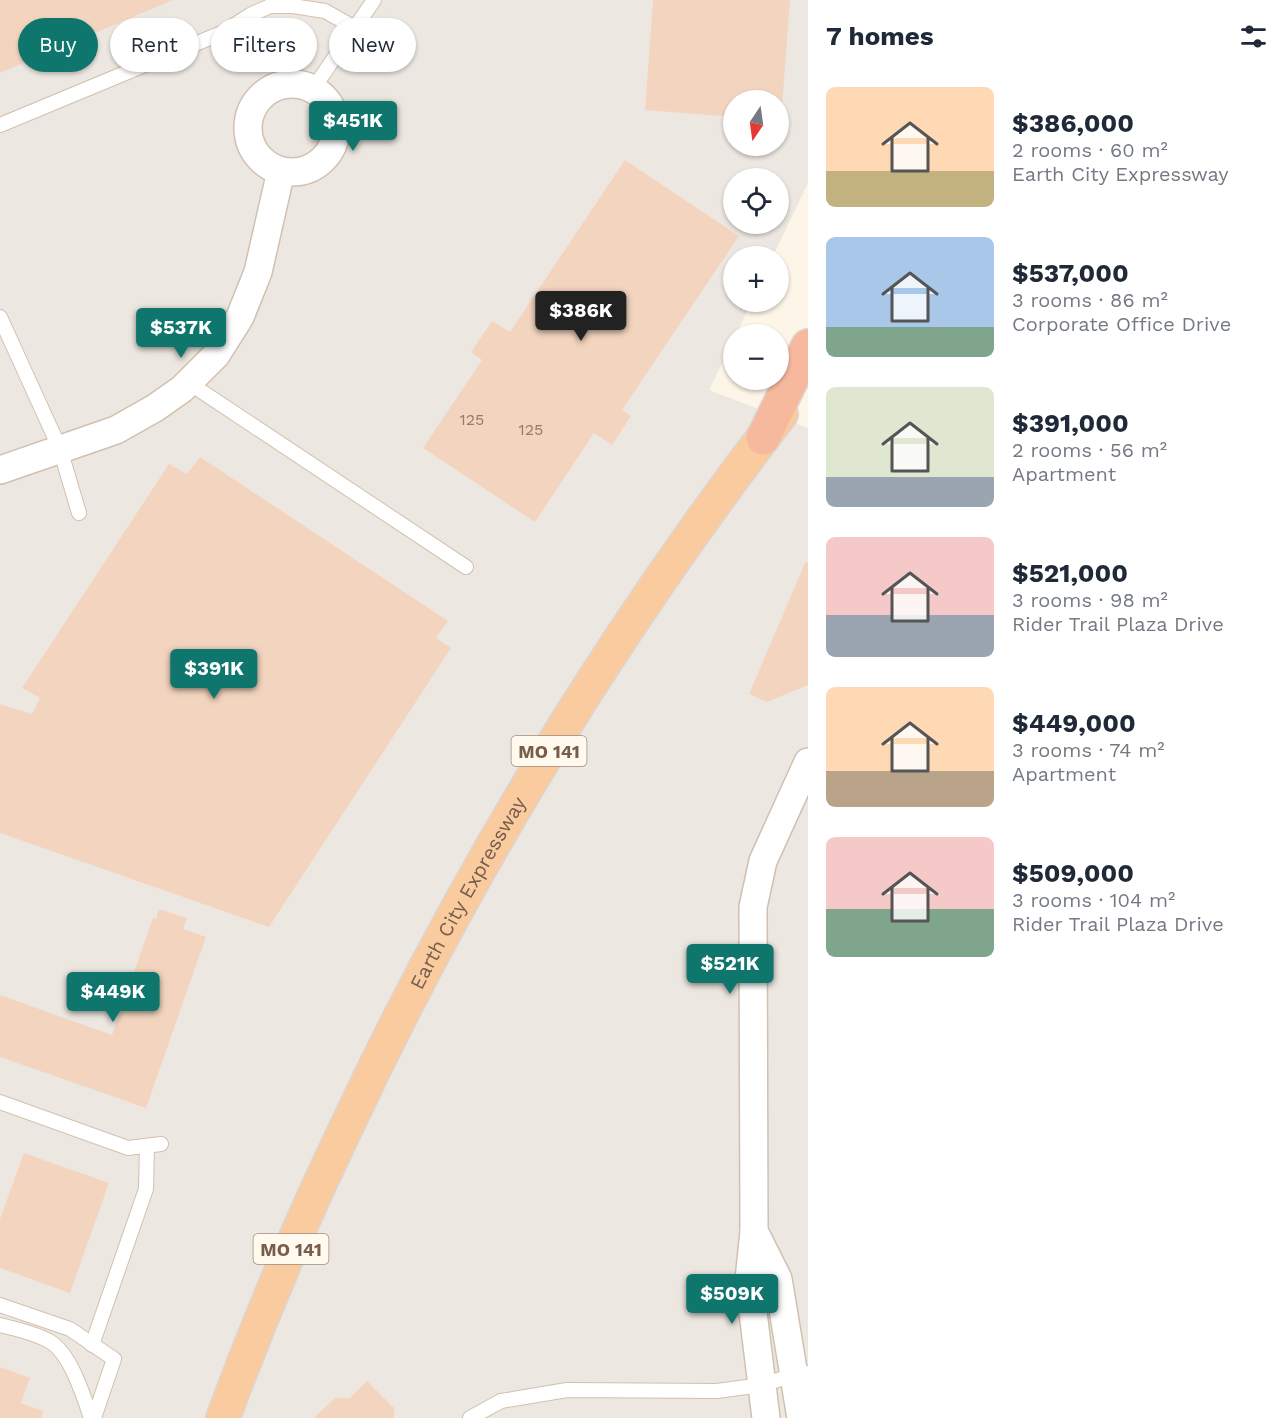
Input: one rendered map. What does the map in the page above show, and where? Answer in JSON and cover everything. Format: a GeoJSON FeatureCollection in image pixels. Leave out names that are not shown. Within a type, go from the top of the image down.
{"type":"FeatureCollection","features":[{"type":"Feature","properties":{"kind":"highway"},"geometry":{"type":"LineString","coordinates":[[764,438],[808,346]]}},
{"type":"Feature","properties":{"kind":"highway","name":"Earth City Expressway"},"geometry":{"type":"LineString","coordinates":[[223,1418],[266,1308],[329,1163],[391,1034],[448,924],[503,827],[584,693],[684,545],[808,380]]}},
{"type":"Feature","properties":{"kind":"street"},"geometry":{"type":"LineString","coordinates":[[299,84],[313,89],[324,98],[332,110],[336,123],[335,137],[330,150],[315,165],[295,172],[281,171],[267,165],[256,154],[249,141],[247,126],[250,112],[258,99],[270,89],[299,84]]}},
{"type":"Feature","properties":{"kind":"street"},"geometry":{"type":"LineString","coordinates":[[0,470],[116,430],[155,408],[189,383],[216,355],[240,317],[258,272],[281,171]]}},
{"type":"Feature","properties":{"kind":"street"},"geometry":{"type":"LineString","coordinates":[[766,1418],[749,1280],[754,1231],[753,907],[763,861],[806,773]]}},
{"type":"Feature","properties":{"kind":"street"},"geometry":{"type":"LineString","coordinates":[[754,1231],[778,1279],[801,1374],[801,1418]]}},
{"type":"Feature","properties":{"kind":"lane"},"geometry":{"type":"LineString","coordinates":[[362,18],[374,0]]}},
{"type":"Feature","properties":{"kind":"lane"},"geometry":{"type":"LineString","coordinates":[[0,125],[224,32],[250,15],[270,6],[292,6],[325,11],[337,18]]}},
{"type":"Feature","properties":{"kind":"lane"},"geometry":{"type":"LineString","coordinates":[[313,89],[329,66]]}},
{"type":"Feature","properties":{"kind":"lane"},"geometry":{"type":"LineString","coordinates":[[0,317],[60,449],[79,513]]}},
{"type":"Feature","properties":{"kind":"lane"},"geometry":{"type":"LineString","coordinates":[[189,383],[466,567]]}},
{"type":"Feature","properties":{"kind":"lane"},"geometry":{"type":"LineString","coordinates":[[0,1102],[128,1148],[154,1145],[146,1189],[92,1345]]}},
{"type":"Feature","properties":{"kind":"lane"},"geometry":{"type":"LineString","coordinates":[[0,1305],[70,1329],[114,1359],[93,1418]]}},
{"type":"Feature","properties":{"kind":"lane"},"geometry":{"type":"LineString","coordinates":[[0,1325],[51,1341],[79,1382],[93,1418]]}},
{"type":"Feature","properties":{"kind":"lane"},"geometry":{"type":"LineString","coordinates":[[471,1418],[501,1401],[567,1390],[717,1391],[761,1384],[801,1374]]}},
{"type":"Feature","properties":{"kind":"shaded area"},"geometry":{"type":"Polygon","coordinates":[[[0,0],[808,0],[808,183],[789,223],[789,168],[723,168],[723,234],[784,234],[778,246],[723,246],[723,312],[747,312],[741,324],[723,324],[723,361],[709,390],[808,428],[808,1418],[0,1418],[0,0]]]}},
{"type":"Feature","properties":{"kind":"building"},"geometry":{"type":"Polygon","coordinates":[[[0,0],[173,0],[130,18],[110,18],[110,27],[98,32],[98,18],[18,18],[18,65],[0,73],[0,0]]]}},
{"type":"Feature","properties":{"kind":"building"},"geometry":{"type":"Polygon","coordinates":[[[653,0],[790,0],[783,90],[723,90],[723,116],[645,110],[653,0]]]}},
{"type":"Feature","properties":{"kind":"building"},"geometry":{"type":"Polygon","coordinates":[[[625,160],[723,225],[723,234],[739,236],[732,246],[723,246],[723,260],[622,410],[631,416],[612,445],[594,433],[535,522],[423,448],[482,360],[471,352],[492,321],[510,332],[625,160]]]}},
{"type":"Feature","properties":{"kind":"building"},"geometry":{"type":"Polygon","coordinates":[[[200,457],[448,621],[436,638],[451,648],[269,927],[0,833],[0,704],[32,714],[40,698],[22,688],[169,464],[187,474],[200,457]]]}},
{"type":"Feature","properties":{"kind":"building"},"geometry":{"type":"Polygon","coordinates":[[[808,562],[808,685],[767,702],[749,694],[805,563],[808,562]]]}},
{"type":"Feature","properties":{"kind":"building"},"geometry":{"type":"Polygon","coordinates":[[[159,909],[187,918],[183,929],[206,937],[146,1108],[0,1057],[0,995],[112,1035],[153,918],[156,919],[159,909]]]}},
{"type":"Feature","properties":{"kind":"building"},"geometry":{"type":"Polygon","coordinates":[[[24,1153],[109,1183],[70,1293],[0,1268],[0,1219],[24,1153]]]}},
{"type":"Feature","properties":{"kind":"building"},"geometry":{"type":"Polygon","coordinates":[[[0,1367],[30,1378],[21,1403],[43,1411],[41,1418],[0,1418],[0,1367]]]}},
{"type":"Feature","properties":{"kind":"building"},"geometry":{"type":"Polygon","coordinates":[[[367,1381],[394,1408],[394,1418],[314,1418],[335,1398],[350,1398],[367,1381]]]}}]}
